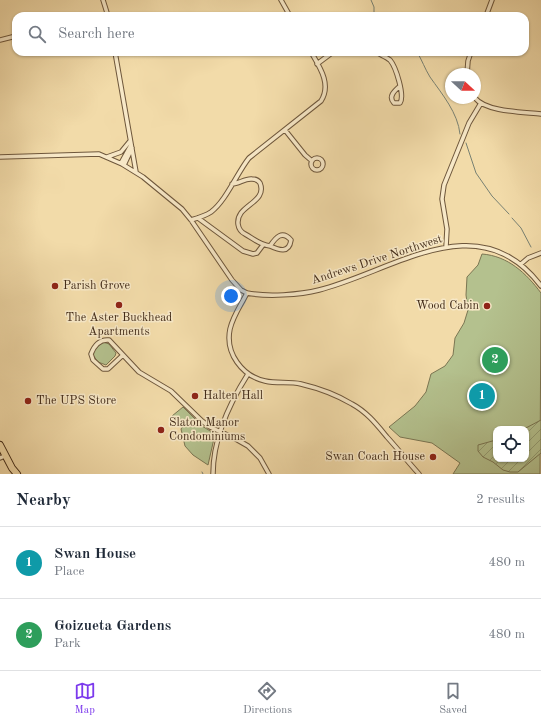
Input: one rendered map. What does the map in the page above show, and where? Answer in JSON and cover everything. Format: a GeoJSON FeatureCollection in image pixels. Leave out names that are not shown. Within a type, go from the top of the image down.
{"type":"FeatureCollection","features":[{"type":"Feature","properties":{"kind":"highway"},"geometry":{"type":"LineString","coordinates":[[0,445],[3,457],[17,474]]}},
{"type":"Feature","properties":{"kind":"street"},"geometry":{"type":"LineString","coordinates":[[103,0],[107,12]]}},
{"type":"Feature","properties":{"kind":"street"},"geometry":{"type":"LineString","coordinates":[[281,0],[288,12]]}},
{"type":"Feature","properties":{"kind":"street"},"geometry":{"type":"LineString","coordinates":[[488,12],[492,0]]}},
{"type":"Feature","properties":{"kind":"street"},"geometry":{"type":"LineString","coordinates":[[0,40],[12,37]]}},
{"type":"Feature","properties":{"kind":"street"},"geometry":{"type":"LineString","coordinates":[[116,56],[136,172]]}},
{"type":"Feature","properties":{"kind":"street"},"geometry":{"type":"LineString","coordinates":[[191,220],[206,215],[215,209],[249,158],[324,97],[326,83],[312,56]]}},
{"type":"Feature","properties":{"kind":"street"},"geometry":{"type":"LineString","coordinates":[[317,64],[328,56]]}},
{"type":"Feature","properties":{"kind":"street"},"geometry":{"type":"LineString","coordinates":[[383,56],[392,64],[400,86],[402,100],[400,103],[394,103],[391,97],[393,92],[400,86]]}},
{"type":"Feature","properties":{"kind":"street"},"geometry":{"type":"LineString","coordinates":[[467,68],[470,56]]}},
{"type":"Feature","properties":{"kind":"street"},"geometry":{"type":"LineString","coordinates":[[481,103],[500,109],[541,114]]}},
{"type":"Feature","properties":{"kind":"street"},"geometry":{"type":"LineString","coordinates":[[446,247],[446,229],[442,199],[444,185],[467,129],[480,104]]}},
{"type":"Feature","properties":{"kind":"street"},"geometry":{"type":"LineString","coordinates":[[285,130],[305,155],[312,160]]}},
{"type":"Feature","properties":{"kind":"street"},"geometry":{"type":"LineString","coordinates":[[107,157],[121,152],[131,145]]}},
{"type":"Feature","properties":{"kind":"street"},"geometry":{"type":"LineString","coordinates":[[123,164],[131,145]]}},
{"type":"Feature","properties":{"kind":"street"},"geometry":{"type":"LineString","coordinates":[[0,157],[99,154],[123,164],[136,172],[169,197],[182,209],[232,280],[241,290],[247,293],[232,321],[229,339],[230,349],[234,359],[241,368],[248,374],[265,381],[309,386],[354,404],[372,419],[419,474]]}},
{"type":"Feature","properties":{"kind":"street"},"geometry":{"type":"LineString","coordinates":[[232,184],[251,178],[258,180],[261,192],[258,199],[241,213],[238,222],[239,228],[243,233],[263,246],[270,246],[283,250],[287,249],[291,240],[288,236],[283,234],[278,235],[270,246]]}},
{"type":"Feature","properties":{"kind":"street"},"geometry":{"type":"LineString","coordinates":[[198,218],[243,251],[253,254],[257,253],[263,246]]}},
{"type":"Feature","properties":{"kind":"street","name":"Andrews Drive Northwest"},"geometry":{"type":"LineString","coordinates":[[247,293],[290,294],[318,290],[418,254],[446,247],[467,246],[487,248],[505,254],[521,264],[541,286]]}},
{"type":"Feature","properties":{"kind":"street"},"geometry":{"type":"LineString","coordinates":[[521,264],[528,258],[541,253]]}},
{"type":"Feature","properties":{"kind":"street"},"geometry":{"type":"LineString","coordinates":[[123,355],[108,369],[102,369],[93,360],[91,354],[97,343],[105,339],[109,340],[139,372],[171,391],[202,421],[248,446],[260,458],[269,474]]}},
{"type":"Feature","properties":{"kind":"street"},"geometry":{"type":"LineString","coordinates":[[213,474],[214,454],[220,432],[232,401],[248,374]]}},
{"type":"Feature","properties":{"kind":"green space"},"geometry":{"type":"Polygon","coordinates":[[[482,254],[491,255],[508,262],[523,272],[541,293],[540,474],[453,474],[460,463],[432,443],[400,437],[389,427],[415,406],[426,392],[431,374],[445,366],[453,355],[455,338],[464,323],[468,310],[466,295],[467,277],[478,265],[482,254]]]}},
{"type":"Feature","properties":{"kind":"green space"},"geometry":{"type":"Polygon","coordinates":[[[103,342],[109,344],[116,353],[106,365],[98,362],[93,355],[94,350],[103,342]]]}},
{"type":"Feature","properties":{"kind":"green space"},"geometry":{"type":"Polygon","coordinates":[[[183,407],[202,426],[215,434],[208,465],[193,455],[185,446],[181,429],[183,426],[182,421],[172,416],[183,407]]]}},
{"type":"Feature","properties":{"kind":"green space"},"geometry":{"type":"Polygon","coordinates":[[[541,420],[541,453],[518,472],[503,470],[493,462],[529,462],[529,426],[541,420]]]}},
{"type":"Feature","properties":{"kind":"green space"},"geometry":{"type":"Polygon","coordinates":[[[493,441],[493,462],[483,457],[478,451],[478,445],[493,441]]]}},
{"type":"Feature","properties":{"kind":"waterway"},"geometry":{"type":"LineString","coordinates":[[371,0],[374,7],[374,12]]}},
{"type":"Feature","properties":{"kind":"waterway"},"geometry":{"type":"LineString","coordinates":[[419,56],[430,77],[453,111],[459,126],[460,134]]}},
{"type":"Feature","properties":{"kind":"waterway"},"geometry":{"type":"LineString","coordinates":[[466,143],[476,173],[492,196],[509,214]]}},
{"type":"Feature","properties":{"kind":"waterway"},"geometry":{"type":"LineString","coordinates":[[512,218],[521,228],[531,247]]}},
{"type":"Feature","properties":{"kind":"place","name":"Parish Grove"},"geometry":{"type":"Point","coordinates":[55,286]}},
{"type":"Feature","properties":{"kind":"place","name":"The Aster Buckhead Apartments"},"geometry":{"type":"Point","coordinates":[119,305]}},
{"type":"Feature","properties":{"kind":"place","name":"Wood Cabin"},"geometry":{"type":"Point","coordinates":[487,306]}},
{"type":"Feature","properties":{"kind":"place","name":"Goizueta Gardens"},"geometry":{"type":"Point","coordinates":[495,360]}},
{"type":"Feature","properties":{"kind":"place","name":"Halten Hall"},"geometry":{"type":"Point","coordinates":[195,396]}},
{"type":"Feature","properties":{"kind":"place","name":"Swan House"},"geometry":{"type":"Point","coordinates":[482,396]}},
{"type":"Feature","properties":{"kind":"place","name":"The UPS Store"},"geometry":{"type":"Point","coordinates":[28,401]}},
{"type":"Feature","properties":{"kind":"place","name":"Slaton Manor Condominiums"},"geometry":{"type":"Point","coordinates":[161,430]}},
{"type":"Feature","properties":{"kind":"place","name":"Swan Coach House"},"geometry":{"type":"Point","coordinates":[433,457]}}]}
